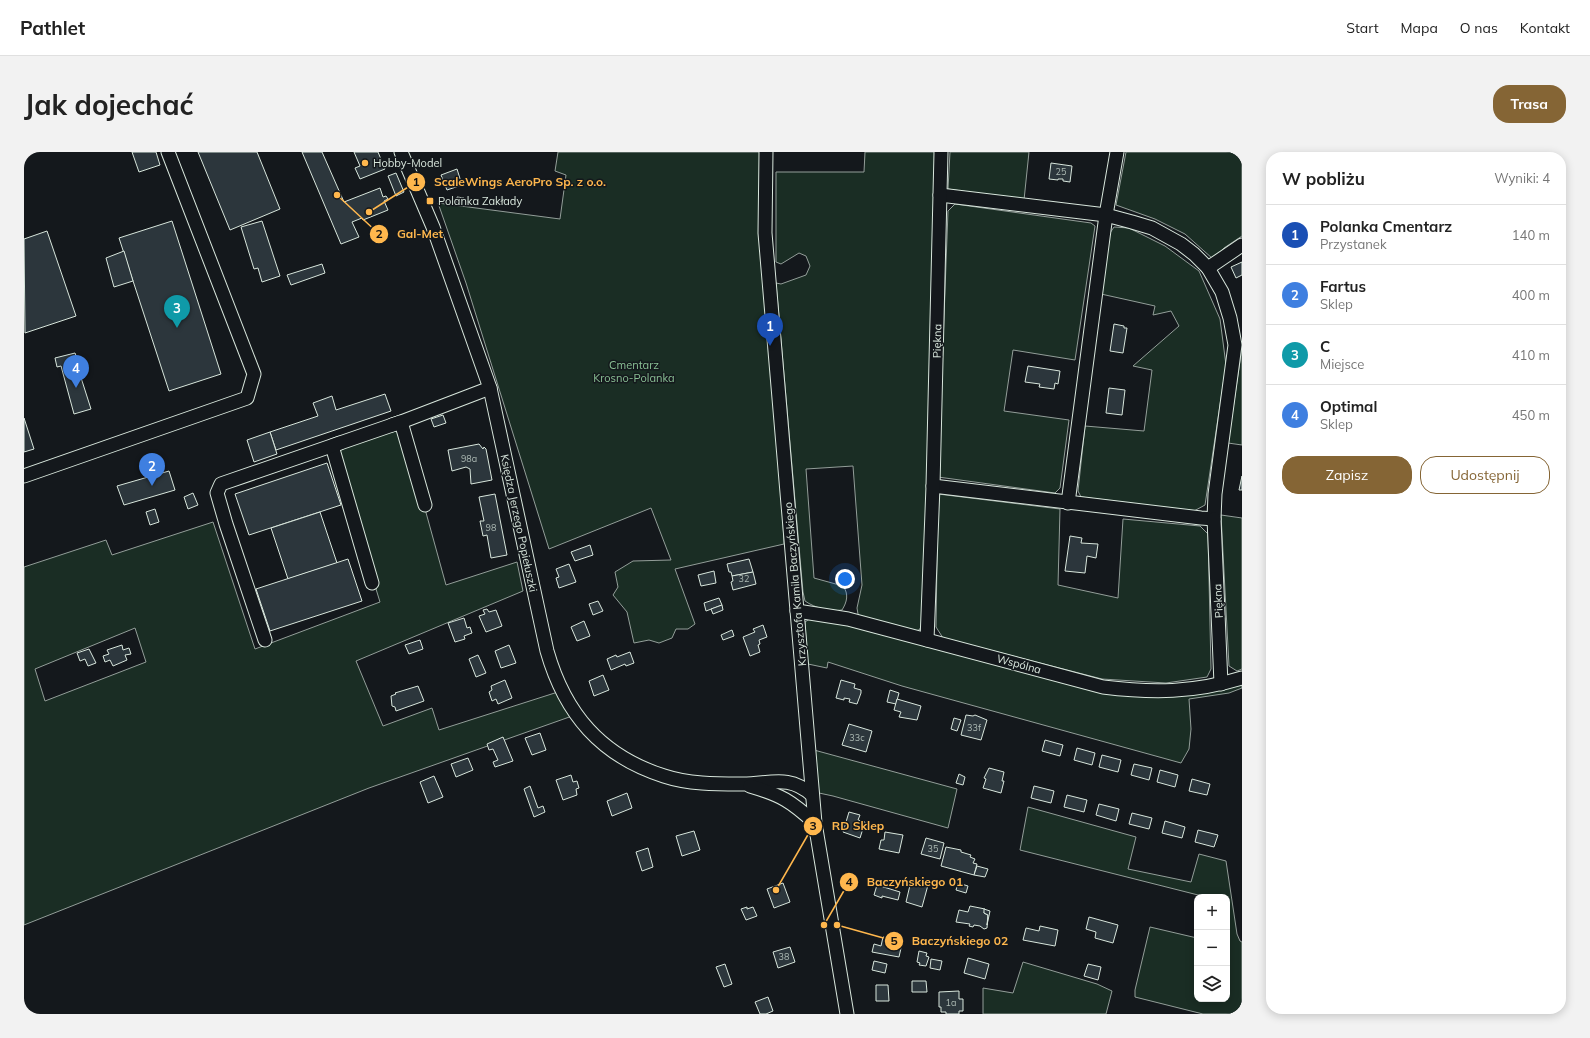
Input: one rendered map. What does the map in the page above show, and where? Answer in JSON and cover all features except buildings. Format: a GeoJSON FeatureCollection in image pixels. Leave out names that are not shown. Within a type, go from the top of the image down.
{"type":"FeatureCollection","features":[{"type":"Feature","properties":{"kind":"street"},"geometry":{"type":"LineString","coordinates":[[24,476],[247,398],[254,374],[168,152]]}},
{"type":"Feature","properties":{"kind":"street","name":"Księdza Jerzego Popiełuszki"},"geometry":{"type":"LineString","coordinates":[[401,152],[433,227],[490,388],[546,651],[561,691],[575,715],[592,733],[610,748],[637,766],[665,777],[688,781],[742,784],[766,781],[795,783]]}},
{"type":"Feature","properties":{"kind":"street","name":"Krzysztofa Kamila Baczyńskiego"},"geometry":{"type":"LineString","coordinates":[[766,152],[765,233],[812,795],[815,823],[847,1014]]}},
{"type":"Feature","properties":{"kind":"street","name":"Piękna"},"geometry":{"type":"LineString","coordinates":[[927,640],[933,486],[942,152]]}},
{"type":"Feature","properties":{"kind":"street"},"geometry":{"type":"LineString","coordinates":[[1068,503],[1106,215],[1117,152]]}},
{"type":"Feature","properties":{"kind":"street","name":"Piękna"},"geometry":{"type":"LineString","coordinates":[[940,196],[1106,215],[1152,228],[1186,247],[1194,254],[1208,268],[1222,292],[1230,318],[1235,345],[1214,519],[1221,684]]}},
{"type":"Feature","properties":{"kind":"street"},"geometry":{"type":"LineString","coordinates":[[1208,268],[1242,245]]}},
{"type":"Feature","properties":{"kind":"street"},"geometry":{"type":"LineString","coordinates":[[372,582],[332,446],[401,422],[490,388]]}},
{"type":"Feature","properties":{"kind":"street"},"geometry":{"type":"LineString","coordinates":[[401,422],[425,505]]}},
{"type":"Feature","properties":{"kind":"street"},"geometry":{"type":"LineString","coordinates":[[265,640],[217,493],[221,484],[401,422]]}},
{"type":"Feature","properties":{"kind":"street"},"geometry":{"type":"LineString","coordinates":[[933,486],[1214,519]]}},
{"type":"Feature","properties":{"kind":"street","name":"Wspólna"},"geometry":{"type":"LineString","coordinates":[[797,611],[848,619],[1104,687],[1142,691],[1176,691],[1221,684],[1242,678]]}},
{"type":"Feature","properties":{"kind":"street"},"geometry":{"type":"LineString","coordinates":[[795,783],[803,779],[810,764]]}},
{"type":"Feature","properties":{"kind":"street"},"geometry":{"type":"LineString","coordinates":[[795,783],[812,795]]}},
{"type":"Feature","properties":{"kind":"street","name":"Księdza Jerzego Popiełuszki"},"geometry":{"type":"LineString","coordinates":[[742,784],[773,793],[784,798],[799,808],[815,823]]}},
{"type":"Feature","properties":{"kind":"street"},"geometry":{"type":"LineString","coordinates":[[784,798],[802,798],[812,795]]}},
{"type":"Feature","properties":{"kind":"green space","name":"Cmentarz Krosno-Polanka"},"geometry":{"type":"Polygon","coordinates":[[[558,152],[766,152],[784,544],[675,569],[695,624],[688,629],[676,629],[672,638],[659,643],[649,640],[634,643],[627,612],[613,595],[618,587],[615,572],[633,561],[671,560],[651,508],[549,549],[466,283],[438,203],[560,219],[566,175],[555,171],[558,152]]]}},
{"type":"Feature","properties":{"kind":"green space"},"geometry":{"type":"Polygon","coordinates":[[[865,152],[937,152],[923,624],[919,630],[915,631],[862,618],[858,614],[857,608],[862,585],[853,466],[806,469],[814,578],[843,586],[847,595],[845,604],[842,610],[823,609],[813,606],[805,601],[803,592],[776,283],[781,284],[806,275],[810,266],[806,256],[799,253],[781,264],[776,262],[776,172],[864,172],[865,152]]]}},
{"type":"Feature","properties":{"kind":"green space"},"geometry":{"type":"Polygon","coordinates":[[[950,152],[1029,152],[1024,200],[948,189],[950,152]]]}},
{"type":"Feature","properties":{"kind":"green space"},"geometry":{"type":"Polygon","coordinates":[[[1126,152],[1242,152],[1242,236],[1224,248],[1213,259],[1185,234],[1155,219],[1116,205],[1126,152]]]}},
{"type":"Feature","properties":{"kind":"green space"},"geometry":{"type":"Polygon","coordinates":[[[955,204],[1091,223],[1095,226],[1075,360],[1013,350],[1004,411],[1069,420],[1060,488],[1055,493],[938,477],[948,211],[955,204]]]}},
{"type":"Feature","properties":{"kind":"green space"},"geometry":{"type":"Polygon","coordinates":[[[1114,227],[1129,228],[1165,246],[1199,271],[1220,319],[1226,365],[1205,505],[1194,511],[1081,497],[1078,491],[1085,426],[1144,431],[1152,370],[1133,366],[1179,326],[1171,311],[1153,315],[1155,306],[1101,294],[1110,233],[1114,227]]]}},
{"type":"Feature","properties":{"kind":"green space"},"geometry":{"type":"Polygon","coordinates":[[[1242,347],[1242,445],[1228,443],[1242,347]]]}},
{"type":"Feature","properties":{"kind":"green space"},"geometry":{"type":"Polygon","coordinates":[[[401,422],[446,585],[517,562],[523,591],[356,661],[383,726],[432,708],[439,730],[561,691],[575,715],[369,788],[24,925],[24,567],[106,540],[112,555],[213,522],[255,649],[380,602],[332,446],[401,422]],[[135,628],[35,669],[45,701],[146,662],[135,628]]]}},
{"type":"Feature","properties":{"kind":"green space"},"geometry":{"type":"Polygon","coordinates":[[[938,494],[1060,509],[1058,585],[1118,598],[1123,519],[1200,526],[1208,534],[1211,669],[1207,677],[1166,683],[1102,679],[943,638],[936,627],[938,494]]]}},
{"type":"Feature","properties":{"kind":"green space"},"geometry":{"type":"Polygon","coordinates":[[[1221,515],[1242,518],[1242,669],[1237,671],[1229,666],[1221,515]]]}},
{"type":"Feature","properties":{"kind":"green space"},"geometry":{"type":"Polygon","coordinates":[[[811,618],[819,618],[1080,687],[1242,684],[1242,688],[1229,693],[1189,699],[1191,729],[1189,749],[1181,763],[902,686],[828,662],[827,668],[808,664],[805,622],[811,618]]]}},
{"type":"Feature","properties":{"kind":"green space"},"geometry":{"type":"Polygon","coordinates":[[[814,750],[957,789],[948,828],[819,793],[814,750]]]}},
{"type":"Feature","properties":{"kind":"green space"},"geometry":{"type":"Polygon","coordinates":[[[1028,807],[1136,837],[1128,869],[1191,882],[1199,854],[1226,861],[1237,934],[1242,942],[1242,1014],[1203,1014],[1135,997],[1135,990],[1150,927],[1194,937],[1194,1002],[1230,1002],[1230,894],[1194,894],[1020,850],[1028,807]]]}},
{"type":"Feature","properties":{"kind":"green space"},"geometry":{"type":"Polygon","coordinates":[[[1023,962],[1097,984],[1112,991],[1106,1014],[983,1014],[983,988],[1013,993],[1023,962]]]}},
{"type":"Feature","properties":{"kind":"place","name":"Hobby-Model"},"geometry":{"type":"Point","coordinates":[365,163]}},
{"type":"Feature","properties":{"kind":"place","name":"Gal-Met"},"geometry":{"type":"Point","coordinates":[337,195]}},
{"type":"Feature","properties":{"kind":"place","name":"Polanka Zakłady"},"geometry":{"type":"Point","coordinates":[430,201]}},
{"type":"Feature","properties":{"kind":"place","name":"ScaleWings AeroPro Sp. z o.o."},"geometry":{"type":"Point","coordinates":[369,212]}},
{"type":"Feature","properties":{"kind":"place","name":"C"},"geometry":{"type":"Point","coordinates":[177,328]}},
{"type":"Feature","properties":{"kind":"place","name":"Polanka Cmentarz"},"geometry":{"type":"Point","coordinates":[770,346]}},
{"type":"Feature","properties":{"kind":"place","name":"Optimal"},"geometry":{"type":"Point","coordinates":[76,388]}},
{"type":"Feature","properties":{"kind":"place","name":"Fartus"},"geometry":{"type":"Point","coordinates":[152,486]}},
{"type":"Feature","properties":{"kind":"place","name":"RD Sklep"},"geometry":{"type":"Point","coordinates":[776,890]}},
{"type":"Feature","properties":{"kind":"place","name":"Baczyńskiego 01"},"geometry":{"type":"Point","coordinates":[824,925]}},
{"type":"Feature","properties":{"kind":"place","name":"Baczyńskiego 02"},"geometry":{"type":"Point","coordinates":[837,925]}}]}
